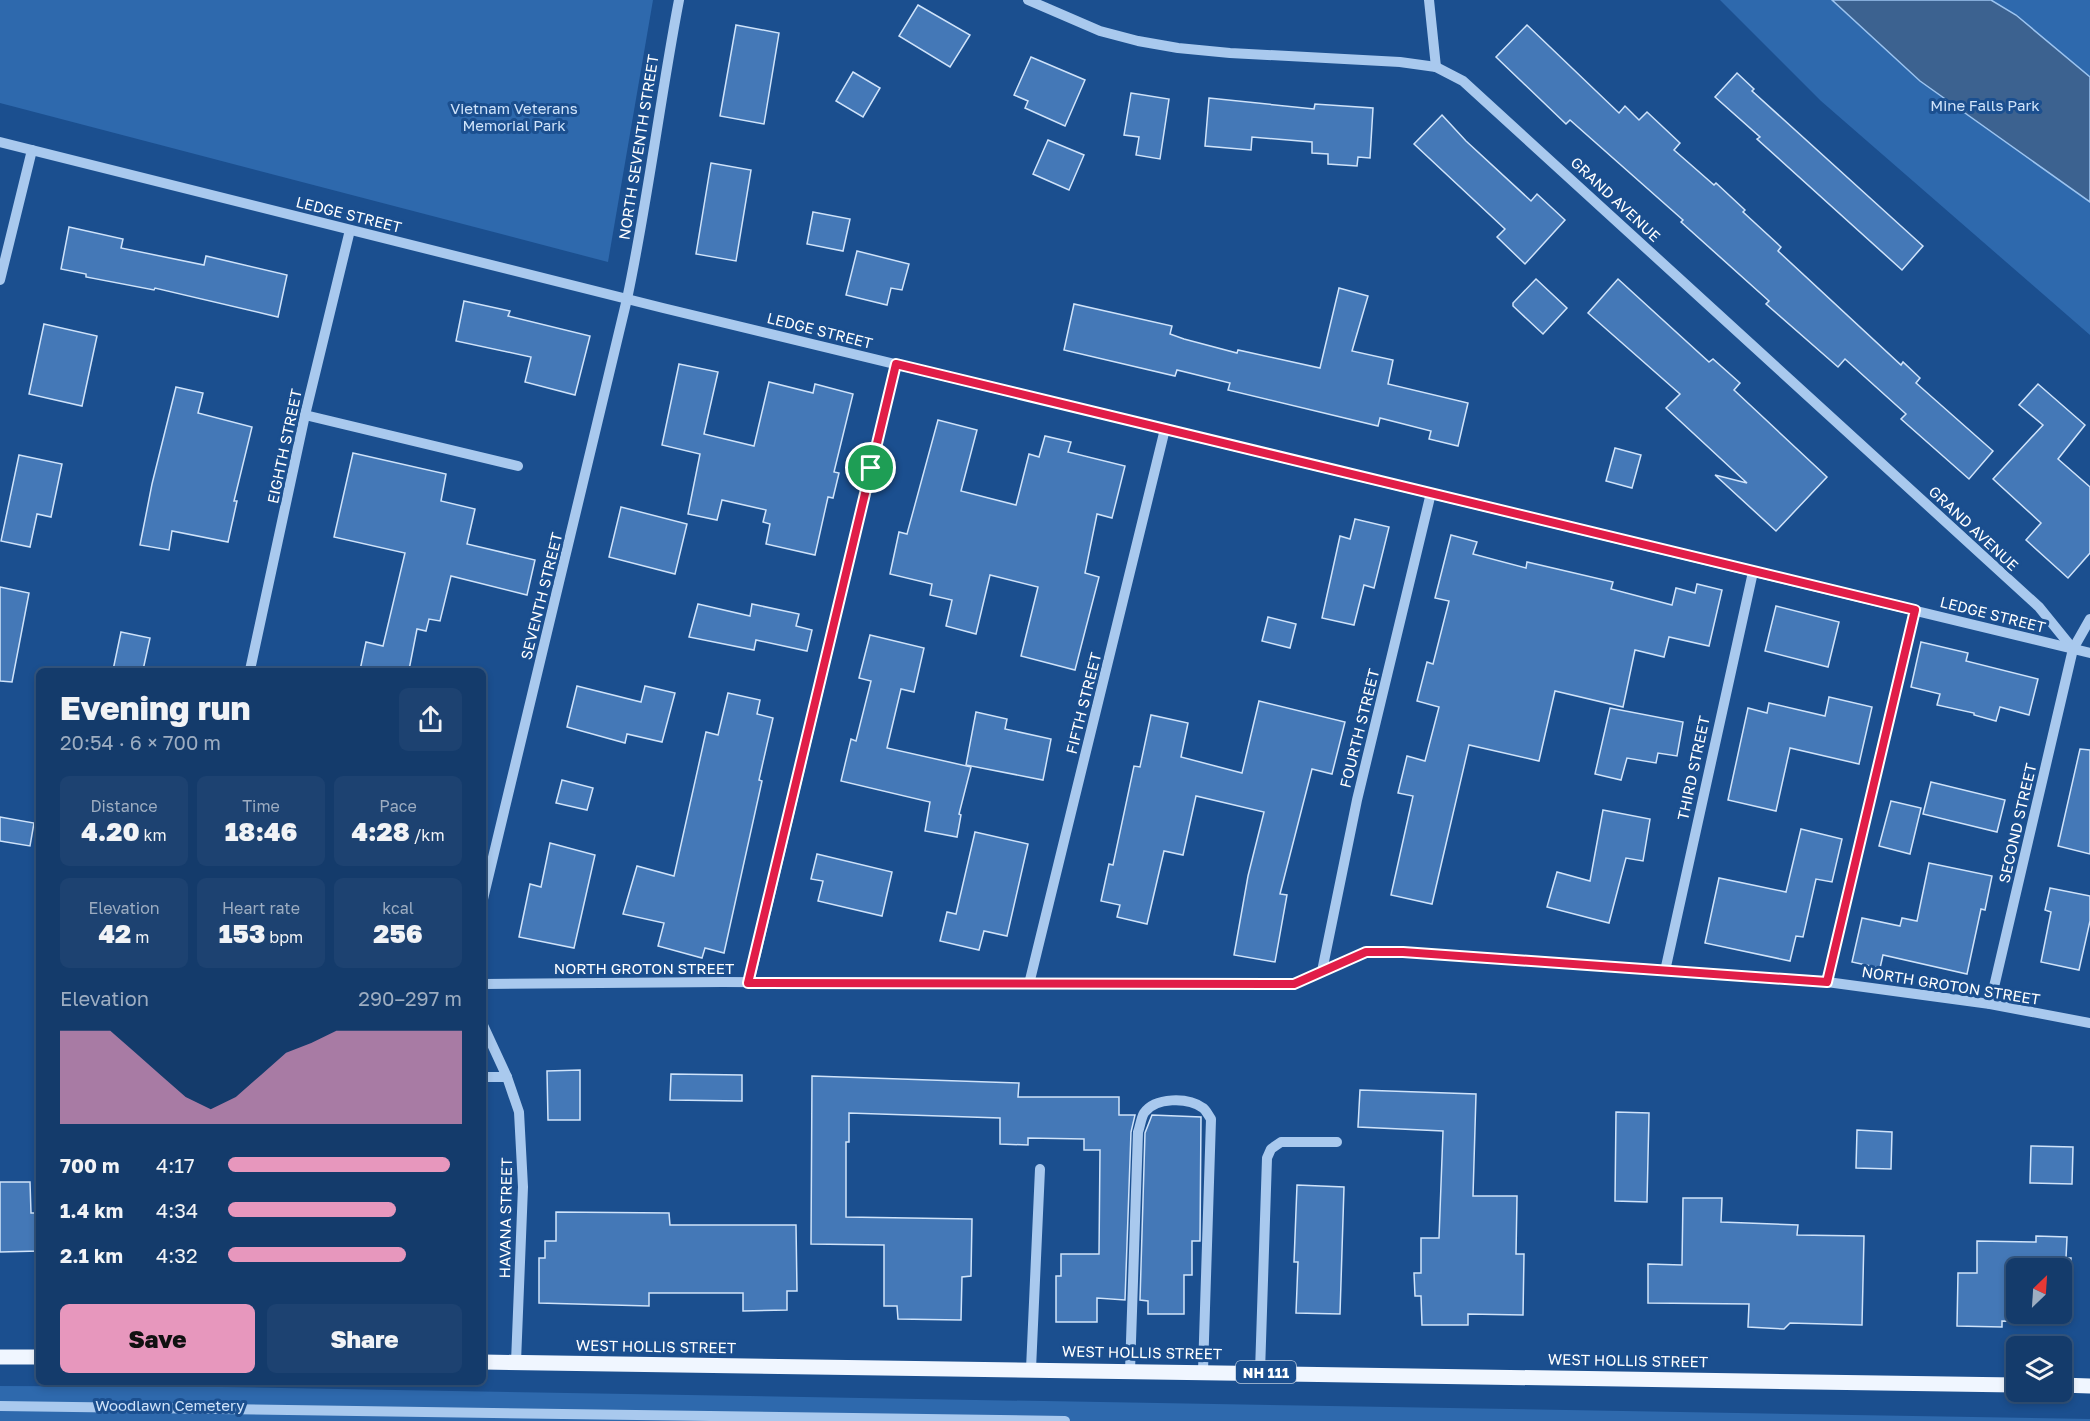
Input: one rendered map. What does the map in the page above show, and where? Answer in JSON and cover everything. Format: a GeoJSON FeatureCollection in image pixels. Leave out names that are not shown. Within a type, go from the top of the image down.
{"type":"FeatureCollection","features":[{"type":"Feature","properties":{"kind":"main road"},"geometry":{"type":"LineString","coordinates":[[0,1357],[36,1357]]}},
{"type":"Feature","properties":{"kind":"main road","name":"WEST HOLLIS STREET"},"geometry":{"type":"LineString","coordinates":[[486,1362],[2006,1384]]}},
{"type":"Feature","properties":{"kind":"main road"},"geometry":{"type":"LineString","coordinates":[[2072,1385],[2090,1386]]}},
{"type":"Feature","properties":{"kind":"street","name":"NORTH SEVENTH STREET"},"geometry":{"type":"LineString","coordinates":[[627,299],[679,0]]}},
{"type":"Feature","properties":{"kind":"street","name":"GRAND AVENUE"},"geometry":{"type":"LineString","coordinates":[[1028,0],[1100,31],[1138,41],[1178,48],[1241,54],[1400,62],[1436,67],[1463,81],[2039,607],[2073,648]]}},
{"type":"Feature","properties":{"kind":"street"},"geometry":{"type":"LineString","coordinates":[[1429,0],[1436,67]]}},
{"type":"Feature","properties":{"kind":"street","name":"LEDGE STREET"},"geometry":{"type":"LineString","coordinates":[[0,142],[627,299],[2090,652]]}},
{"type":"Feature","properties":{"kind":"street"},"geometry":{"type":"LineString","coordinates":[[0,280],[32,150]]}},
{"type":"Feature","properties":{"kind":"street","name":"EIGHTH STREET"},"geometry":{"type":"LineString","coordinates":[[250,668],[305,415],[350,230]]}},
{"type":"Feature","properties":{"kind":"street","name":"SEVENTH STREET"},"geometry":{"type":"LineString","coordinates":[[486,886],[627,299]]}},
{"type":"Feature","properties":{"kind":"street"},"geometry":{"type":"LineString","coordinates":[[748,983],[896,364]]}},
{"type":"Feature","properties":{"kind":"street"},"geometry":{"type":"LineString","coordinates":[[305,415],[518,466]]}},
{"type":"Feature","properties":{"kind":"street","name":"FIFTH STREET"},"geometry":{"type":"LineString","coordinates":[[1029,984],[1166,429]]}},
{"type":"Feature","properties":{"kind":"street","name":"FOURTH STREET"},"geometry":{"type":"LineString","coordinates":[[1322,971],[1357,800],[1431,493]]}},
{"type":"Feature","properties":{"kind":"street","name":"THIRD STREET"},"geometry":{"type":"LineString","coordinates":[[1665,971],[1753,572]]}},
{"type":"Feature","properties":{"kind":"street"},"geometry":{"type":"LineString","coordinates":[[1827,982],[1915,610]]}},
{"type":"Feature","properties":{"kind":"street","name":"SECOND STREET"},"geometry":{"type":"LineString","coordinates":[[1990,1004],[2073,648],[2090,619]]}},
{"type":"Feature","properties":{"kind":"street","name":"NORTH GROTON STREET"},"geometry":{"type":"LineString","coordinates":[[486,984],[1294,984],[1366,952],[1403,952],[1827,982],[1990,1004],[2090,1023]]}},
{"type":"Feature","properties":{"kind":"street"},"geometry":{"type":"LineString","coordinates":[[486,1032],[507,1077],[486,1077]]}},
{"type":"Feature","properties":{"kind":"street","name":"HAVANA STREET"},"geometry":{"type":"LineString","coordinates":[[507,1077],[519,1112],[522,1187],[516,1362]]}},
{"type":"Feature","properties":{"kind":"street"},"geometry":{"type":"LineString","coordinates":[[1130,1371],[1138,1132],[1143,1114],[1153,1105],[1168,1101],[1194,1103],[1205,1109],[1211,1119],[1203,1371]]}},
{"type":"Feature","properties":{"kind":"street"},"geometry":{"type":"LineString","coordinates":[[1260,1372],[1267,1158],[1271,1149],[1281,1142],[1337,1142]]}},
{"type":"Feature","properties":{"kind":"street"},"geometry":{"type":"LineString","coordinates":[[1031,1369],[1040,1169]]}},
{"type":"Feature","properties":{"kind":"street"},"geometry":{"type":"LineString","coordinates":[[0,1406],[229,1415],[1065,1421]]}},
{"type":"Feature","properties":{"kind":"green space","name":"Vietnam Veterans Memorial Park"},"geometry":{"type":"Polygon","coordinates":[[[0,0],[653,0],[608,262],[0,103],[0,0]]]}},
{"type":"Feature","properties":{"kind":"green space","name":"Mine Falls Park"},"geometry":{"type":"Polygon","coordinates":[[[1720,0],[2090,0],[2090,335],[1821,101],[1720,0]]]}},
{"type":"Feature","properties":{"kind":"green space","name":"Woodlawn Cemetery"},"geometry":{"type":"Polygon","coordinates":[[[0,1386],[221,1387],[2090,1419],[2090,1421],[0,1421],[0,1386]]]}},
{"type":"Feature","properties":{"kind":"shaded area"},"geometry":{"type":"Polygon","coordinates":[[[1832,0],[1991,0],[2016,15],[2090,77],[2090,202],[1920,81],[1832,0]]]}},
{"type":"Feature","properties":{"kind":"building"},"geometry":{"type":"Polygon","coordinates":[[[918,5],[970,35],[950,67],[899,36],[918,5]]]}},
{"type":"Feature","properties":{"kind":"building"},"geometry":{"type":"Polygon","coordinates":[[[736,25],[779,33],[764,124],[720,116],[736,25]]]}},
{"type":"Feature","properties":{"kind":"building"},"geometry":{"type":"Polygon","coordinates":[[[1527,25],[1619,113],[1625,106],[1639,120],[1647,112],[1680,143],[1674,150],[1714,185],[1716,183],[1745,210],[1743,212],[1781,247],[1778,251],[1901,365],[1903,362],[1920,378],[1916,383],[1993,451],[1969,479],[1901,419],[1906,414],[1845,359],[1838,367],[1766,304],[1769,301],[1681,222],[1683,220],[1570,120],[1566,124],[1496,57],[1527,25]]]}},
{"type":"Feature","properties":{"kind":"building"},"geometry":{"type":"Polygon","coordinates":[[[1031,57],[1085,80],[1065,126],[1025,108],[1028,101],[1014,95],[1031,57]]]}},
{"type":"Feature","properties":{"kind":"building"},"geometry":{"type":"Polygon","coordinates":[[[853,72],[880,88],[863,117],[836,101],[853,72]]]}},
{"type":"Feature","properties":{"kind":"building"},"geometry":{"type":"Polygon","coordinates":[[[1737,73],[1754,89],[1752,91],[1923,246],[1902,270],[1757,139],[1760,137],[1715,97],[1737,73]]]}},
{"type":"Feature","properties":{"kind":"building"},"geometry":{"type":"Polygon","coordinates":[[[1131,93],[1169,99],[1160,159],[1136,155],[1139,137],[1124,135],[1131,93]]]}},
{"type":"Feature","properties":{"kind":"building"},"geometry":{"type":"Polygon","coordinates":[[[1209,98],[1314,109],[1315,104],[1373,108],[1370,158],[1358,157],[1357,166],[1328,164],[1328,154],[1312,153],[1312,142],[1252,137],[1251,150],[1205,146],[1209,98]]]}},
{"type":"Feature","properties":{"kind":"building"},"geometry":{"type":"Polygon","coordinates":[[[1442,115],[1466,141],[1531,201],[1537,194],[1565,220],[1525,264],[1497,237],[1505,229],[1414,144],[1442,115]]]}},
{"type":"Feature","properties":{"kind":"building"},"geometry":{"type":"Polygon","coordinates":[[[1048,140],[1084,155],[1069,190],[1033,174],[1048,140]]]}},
{"type":"Feature","properties":{"kind":"building"},"geometry":{"type":"Polygon","coordinates":[[[711,163],[751,170],[736,261],[696,254],[711,163]]]}},
{"type":"Feature","properties":{"kind":"building"},"geometry":{"type":"Polygon","coordinates":[[[813,212],[850,219],[843,251],[807,244],[813,212]]]}},
{"type":"Feature","properties":{"kind":"building"},"geometry":{"type":"Polygon","coordinates":[[[69,227],[123,239],[121,248],[204,265],[206,256],[287,275],[278,317],[155,288],[154,290],[86,277],[86,274],[61,269],[69,227]]]}},
{"type":"Feature","properties":{"kind":"building"},"geometry":{"type":"Polygon","coordinates":[[[857,251],[909,264],[902,290],[891,288],[887,305],[846,295],[857,251]]]}},
{"type":"Feature","properties":{"kind":"building"},"geometry":{"type":"Polygon","coordinates":[[[1536,279],[1567,308],[1543,334],[1513,306],[1513,303],[1536,279]]]}},
{"type":"Feature","properties":{"kind":"building"},"geometry":{"type":"Polygon","coordinates":[[[1618,279],[1709,362],[1713,359],[1740,383],[1734,390],[1827,477],[1776,531],[1715,475],[1747,483],[1666,408],[1680,394],[1588,313],[1618,279]]]}},
{"type":"Feature","properties":{"kind":"building"},"geometry":{"type":"Polygon","coordinates":[[[1339,288],[1368,296],[1352,351],[1393,360],[1388,384],[1468,403],[1458,446],[1429,439],[1431,431],[1380,418],[1378,426],[1228,390],[1230,383],[1177,370],[1175,376],[1064,350],[1074,304],[1172,326],[1170,334],[1237,353],[1238,350],[1320,368],[1339,288]]]}},
{"type":"Feature","properties":{"kind":"building"},"geometry":{"type":"Polygon","coordinates":[[[464,301],[510,311],[508,316],[590,336],[575,395],[525,382],[531,357],[456,341],[464,301]]]}},
{"type":"Feature","properties":{"kind":"building"},"geometry":{"type":"Polygon","coordinates":[[[44,324],[97,336],[82,406],[29,394],[44,324]]]}},
{"type":"Feature","properties":{"kind":"building"},"geometry":{"type":"Polygon","coordinates":[[[679,364],[718,372],[704,434],[754,446],[769,382],[813,393],[815,384],[853,394],[834,472],[839,473],[833,498],[828,497],[815,555],[766,544],[770,524],[763,522],[766,510],[722,500],[717,520],[688,514],[700,454],[662,445],[679,364]]]}},
{"type":"Feature","properties":{"kind":"building"},"geometry":{"type":"Polygon","coordinates":[[[2038,384],[2085,425],[2058,459],[2090,487],[2090,553],[2068,578],[2026,540],[2041,523],[1993,479],[2043,425],[2019,405],[2038,384]]]}},
{"type":"Feature","properties":{"kind":"building"},"geometry":{"type":"Polygon","coordinates":[[[176,387],[203,393],[198,413],[252,427],[234,501],[237,501],[228,542],[172,531],[169,550],[140,545],[152,484],[176,387]]]}},
{"type":"Feature","properties":{"kind":"building"},"geometry":{"type":"Polygon","coordinates":[[[938,420],[977,430],[961,491],[1016,505],[1029,454],[1039,457],[1045,436],[1071,442],[1068,452],[1125,466],[1112,518],[1097,514],[1085,573],[1099,577],[1075,670],[1021,656],[1038,587],[990,575],[976,634],[946,626],[952,600],[930,595],[932,584],[890,574],[899,532],[907,534],[938,420]]]}},
{"type":"Feature","properties":{"kind":"building"},"geometry":{"type":"Polygon","coordinates":[[[1615,448],[1641,455],[1632,488],[1606,481],[1615,448]]]}},
{"type":"Feature","properties":{"kind":"building"},"geometry":{"type":"Polygon","coordinates":[[[353,453],[446,474],[441,501],[475,509],[467,544],[535,560],[527,595],[451,576],[440,621],[429,619],[426,631],[417,629],[409,668],[360,668],[366,642],[383,646],[405,553],[334,537],[353,453]]]}},
{"type":"Feature","properties":{"kind":"building"},"geometry":{"type":"Polygon","coordinates":[[[19,455],[62,464],[51,517],[37,514],[30,547],[1,541],[19,455]]]}},
{"type":"Feature","properties":{"kind":"building"},"geometry":{"type":"Polygon","coordinates":[[[621,507],[687,524],[675,574],[609,557],[621,507]]]}},
{"type":"Feature","properties":{"kind":"building"},"geometry":{"type":"Polygon","coordinates":[[[1355,519],[1389,527],[1374,588],[1364,585],[1354,625],[1322,618],[1340,536],[1350,539],[1355,519]]]}},
{"type":"Feature","properties":{"kind":"building"},"geometry":{"type":"Polygon","coordinates":[[[1451,535],[1477,542],[1473,554],[1526,568],[1527,562],[1613,582],[1611,589],[1672,605],[1676,588],[1695,593],[1697,584],[1722,590],[1709,646],[1669,637],[1664,657],[1635,650],[1623,707],[1555,691],[1539,761],[1469,745],[1432,904],[1391,895],[1413,796],[1398,793],[1407,756],[1425,761],[1439,707],[1417,701],[1427,662],[1433,664],[1449,601],[1435,598],[1451,535]]]}},
{"type":"Feature","properties":{"kind":"building"},"geometry":{"type":"Polygon","coordinates":[[[0,587],[29,593],[12,682],[0,681],[0,587]]]}},
{"type":"Feature","properties":{"kind":"building"},"geometry":{"type":"Polygon","coordinates":[[[698,604],[750,616],[752,604],[799,614],[796,626],[812,630],[807,651],[756,640],[754,650],[689,637],[698,604]]]}},
{"type":"Feature","properties":{"kind":"building"},"geometry":{"type":"Polygon","coordinates":[[[1776,606],[1839,622],[1828,667],[1765,651],[1776,606]]]}},
{"type":"Feature","properties":{"kind":"building"},"geometry":{"type":"Polygon","coordinates":[[[1268,617],[1296,624],[1290,648],[1262,641],[1268,617]]]}},
{"type":"Feature","properties":{"kind":"building"},"geometry":{"type":"Polygon","coordinates":[[[121,632],[150,638],[143,668],[113,668],[121,632]]]}},
{"type":"Feature","properties":{"kind":"building"},"geometry":{"type":"Polygon","coordinates":[[[870,635],[924,648],[914,692],[901,689],[887,748],[971,767],[959,814],[961,815],[957,837],[925,831],[930,802],[841,781],[851,739],[856,741],[871,681],[859,678],[870,635]]]}},
{"type":"Feature","properties":{"kind":"building"},"geometry":{"type":"Polygon","coordinates":[[[1921,642],[1968,653],[1966,661],[2038,679],[2029,715],[2000,707],[1996,721],[1974,715],[1974,713],[1937,705],[1940,694],[1911,687],[1921,642]]]}},
{"type":"Feature","properties":{"kind":"building"},"geometry":{"type":"Polygon","coordinates":[[[577,686],[641,702],[645,686],[675,693],[662,742],[627,734],[625,743],[567,727],[577,686]]]}},
{"type":"Feature","properties":{"kind":"building"},"geometry":{"type":"Polygon","coordinates":[[[728,693],[760,700],[757,714],[773,718],[759,780],[762,781],[724,953],[705,948],[702,958],[658,946],[664,923],[623,914],[637,866],[674,876],[706,732],[718,735],[728,693]]]}},
{"type":"Feature","properties":{"kind":"building"},"geometry":{"type":"Polygon","coordinates":[[[1829,697],[1872,707],[1859,764],[1790,748],[1776,811],[1728,800],[1748,708],[1767,713],[1769,703],[1825,716],[1829,697]]]}},
{"type":"Feature","properties":{"kind":"building"},"geometry":{"type":"Polygon","coordinates":[[[1259,701],[1345,722],[1332,774],[1312,769],[1280,894],[1287,895],[1275,962],[1234,955],[1248,876],[1264,812],[1196,796],[1183,855],[1164,851],[1147,924],[1117,917],[1120,905],[1101,901],[1109,864],[1113,865],[1134,766],[1140,767],[1151,715],[1188,723],[1181,757],[1242,773],[1259,701]]]}},
{"type":"Feature","properties":{"kind":"building"},"geometry":{"type":"Polygon","coordinates":[[[1610,708],[1683,722],[1677,756],[1658,753],[1656,763],[1627,758],[1621,780],[1595,774],[1610,708]]]}},
{"type":"Feature","properties":{"kind":"building"},"geometry":{"type":"Polygon","coordinates":[[[976,712],[1007,719],[1005,729],[1051,739],[1043,780],[966,765],[976,712]]]}},
{"type":"Feature","properties":{"kind":"building"},"geometry":{"type":"Polygon","coordinates":[[[2080,749],[2090,750],[2090,854],[2058,846],[2080,749]]]}},
{"type":"Feature","properties":{"kind":"building"},"geometry":{"type":"Polygon","coordinates":[[[562,780],[593,788],[587,810],[556,803],[562,780]]]}},
{"type":"Feature","properties":{"kind":"building"},"geometry":{"type":"Polygon","coordinates":[[[1931,782],[2005,800],[1997,832],[1923,814],[1931,782]]]}},
{"type":"Feature","properties":{"kind":"building"},"geometry":{"type":"Polygon","coordinates":[[[1891,801],[1921,808],[1910,854],[1879,846],[1891,801]]]}},
{"type":"Feature","properties":{"kind":"building"},"geometry":{"type":"Polygon","coordinates":[[[1603,810],[1650,819],[1643,861],[1626,858],[1609,923],[1547,907],[1557,872],[1590,881],[1603,810]]]}},
{"type":"Feature","properties":{"kind":"building"},"geometry":{"type":"Polygon","coordinates":[[[0,817],[34,823],[30,846],[0,841],[0,817]]]}},
{"type":"Feature","properties":{"kind":"building"},"geometry":{"type":"Polygon","coordinates":[[[1801,829],[1842,839],[1832,882],[1816,879],[1803,937],[1796,936],[1790,961],[1705,943],[1719,878],[1786,892],[1801,829]]]}},
{"type":"Feature","properties":{"kind":"building"},"geometry":{"type":"Polygon","coordinates":[[[975,832],[1028,844],[1007,936],[984,931],[979,950],[940,941],[947,912],[956,914],[975,832]]]}},
{"type":"Feature","properties":{"kind":"building"},"geometry":{"type":"Polygon","coordinates":[[[550,843],[595,855],[574,948],[519,937],[530,884],[541,887],[550,843]]]}},
{"type":"Feature","properties":{"kind":"building"},"geometry":{"type":"Polygon","coordinates":[[[817,854],[892,872],[882,916],[818,901],[823,881],[811,879],[817,854]]]}},
{"type":"Feature","properties":{"kind":"building"},"geometry":{"type":"Polygon","coordinates":[[[1929,863],[1992,876],[1985,910],[1981,909],[1967,974],[1883,955],[1880,968],[1852,962],[1862,918],[1900,926],[1902,918],[1917,921],[1929,863]]]}},
{"type":"Feature","properties":{"kind":"building"},"geometry":{"type":"Polygon","coordinates":[[[2050,888],[2090,896],[2090,921],[2079,970],[2041,962],[2051,912],[2045,910],[2050,888]]]}},
{"type":"Feature","properties":{"kind":"building"},"geometry":{"type":"Polygon","coordinates":[[[580,1070],[580,1120],[548,1120],[547,1071],[580,1070]]]}},
{"type":"Feature","properties":{"kind":"building"},"geometry":{"type":"Polygon","coordinates":[[[671,1074],[742,1075],[742,1101],[670,1100],[671,1074]]]}},
{"type":"Feature","properties":{"kind":"building"},"geometry":{"type":"Polygon","coordinates":[[[812,1076],[1019,1083],[1018,1097],[1119,1097],[1119,1115],[1135,1115],[1131,1132],[1125,1300],[1097,1298],[1097,1322],[1056,1322],[1056,1276],[1061,1276],[1061,1254],[1099,1254],[1100,1150],[1084,1150],[1084,1139],[1028,1138],[1028,1145],[1000,1144],[1000,1118],[849,1113],[849,1142],[846,1142],[846,1217],[972,1219],[971,1276],[962,1277],[961,1320],[898,1319],[897,1306],[884,1306],[884,1245],[811,1244],[812,1076]]]}},
{"type":"Feature","properties":{"kind":"building"},"geometry":{"type":"Polygon","coordinates":[[[1360,1090],[1476,1094],[1473,1196],[1517,1196],[1516,1254],[1524,1254],[1523,1315],[1468,1314],[1468,1325],[1422,1325],[1421,1296],[1415,1296],[1414,1273],[1421,1273],[1421,1238],[1439,1238],[1443,1131],[1358,1127],[1360,1090]]]}},
{"type":"Feature","properties":{"kind":"building"},"geometry":{"type":"Polygon","coordinates":[[[1616,1112],[1649,1113],[1647,1202],[1615,1201],[1616,1112]]]}},
{"type":"Feature","properties":{"kind":"building"},"geometry":{"type":"Polygon","coordinates":[[[1152,1115],[1201,1117],[1200,1241],[1192,1241],[1192,1275],[1184,1275],[1184,1314],[1148,1314],[1148,1301],[1140,1300],[1145,1133],[1152,1115]]]}},
{"type":"Feature","properties":{"kind":"building"},"geometry":{"type":"Polygon","coordinates":[[[1857,1130],[1892,1132],[1891,1169],[1856,1168],[1857,1130]]]}},
{"type":"Feature","properties":{"kind":"building"},"geometry":{"type":"Polygon","coordinates":[[[2031,1146],[2073,1147],[2072,1184],[2030,1183],[2031,1146]]]}},
{"type":"Feature","properties":{"kind":"building"},"geometry":{"type":"Polygon","coordinates":[[[0,1182],[30,1182],[31,1213],[36,1213],[36,1251],[0,1252],[0,1182]]]}},
{"type":"Feature","properties":{"kind":"building"},"geometry":{"type":"Polygon","coordinates":[[[1297,1185],[1344,1187],[1340,1314],[1296,1313],[1298,1262],[1294,1262],[1297,1185]]]}},
{"type":"Feature","properties":{"kind":"building"},"geometry":{"type":"Polygon","coordinates":[[[1683,1198],[1722,1198],[1721,1222],[1798,1225],[1797,1235],[1864,1236],[1862,1325],[1790,1323],[1784,1329],[1748,1327],[1749,1304],[1648,1303],[1648,1264],[1682,1265],[1683,1198]]]}},
{"type":"Feature","properties":{"kind":"building"},"geometry":{"type":"Polygon","coordinates":[[[556,1212],[669,1213],[670,1225],[796,1225],[797,1291],[787,1291],[787,1310],[743,1311],[743,1293],[649,1293],[649,1306],[539,1303],[539,1258],[545,1258],[545,1241],[556,1241],[556,1212]]]}},
{"type":"Feature","properties":{"kind":"building"},"geometry":{"type":"Polygon","coordinates":[[[2036,1236],[2067,1237],[2066,1258],[2006,1258],[2006,1321],[2002,1321],[2002,1327],[1957,1326],[1958,1273],[1977,1273],[1977,1241],[2036,1242],[2036,1236]]]}},
{"type":"Feature","properties":{"kind":"route"},"geometry":{"type":"LineString","coordinates":[[896,364],[1915,610],[1827,982],[1403,952],[1366,952],[1294,984],[748,983],[871,468],[896,364]]}}]}
